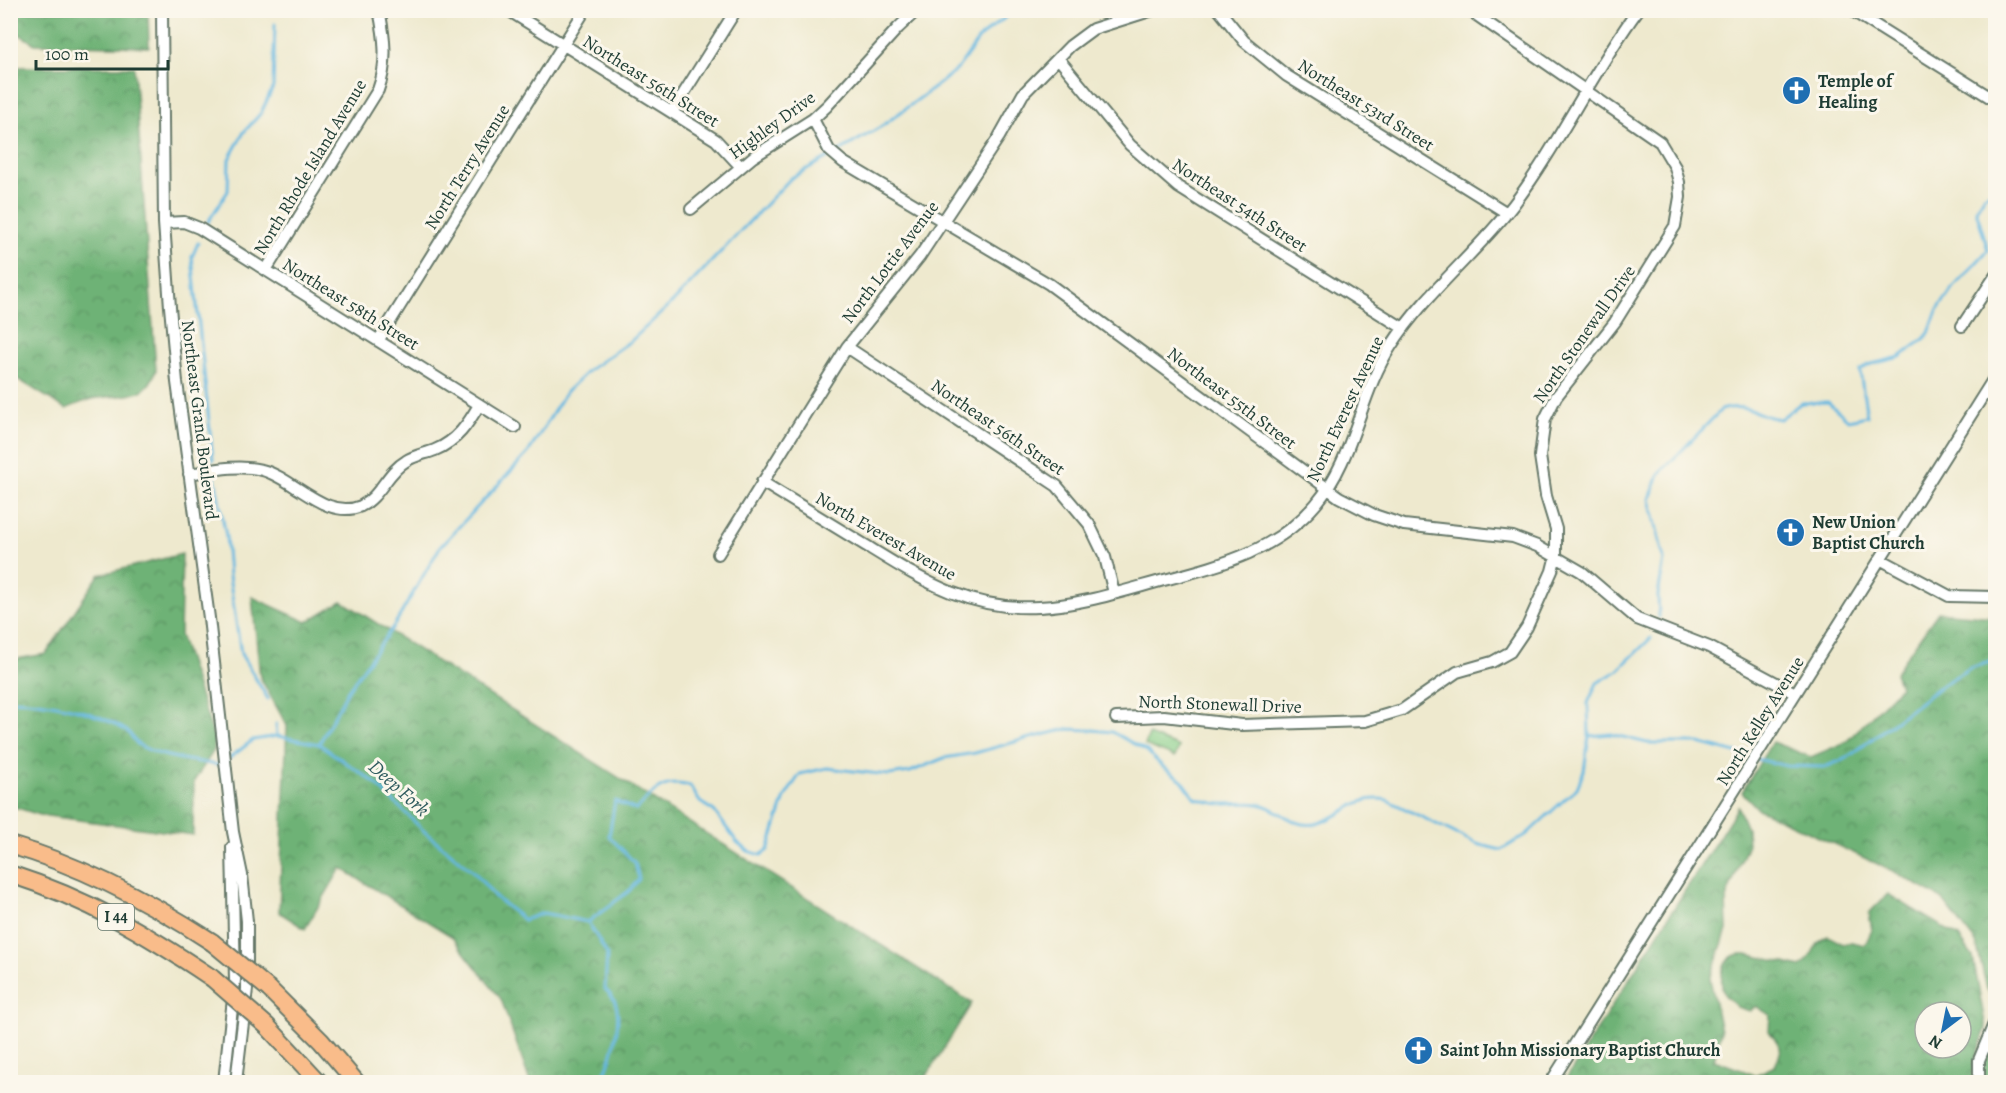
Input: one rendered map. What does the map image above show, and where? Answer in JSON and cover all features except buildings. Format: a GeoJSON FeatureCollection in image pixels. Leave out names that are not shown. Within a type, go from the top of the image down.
{"type":"FeatureCollection","features":[{"type":"Feature","properties":{"kind":"highway","name":"I 44"},"geometry":{"type":"LineString","coordinates":[[10,845],[54,859],[129,892],[212,942],[269,989],[321,1041],[356,1083]]}},
{"type":"Feature","properties":{"kind":"highway","name":"I 44"},"geometry":{"type":"LineString","coordinates":[[10,874],[42,884],[116,917],[212,978],[267,1026],[318,1083]]}},
{"type":"Feature","properties":{"kind":"street","name":"Northeast Grand Boulevard"},"geometry":{"type":"LineString","coordinates":[[162,10],[164,223],[177,382],[224,739],[233,832],[242,875],[247,989],[236,1083]]}},
{"type":"Feature","properties":{"kind":"street","name":"North Rhode Island Avenue"},"geometry":{"type":"LineString","coordinates":[[266,270],[378,90],[384,69],[385,40],[379,10]]}},
{"type":"Feature","properties":{"kind":"street","name":"Northeast 56th Street"},"geometry":{"type":"LineString","coordinates":[[508,10],[716,140],[741,167]]}},
{"type":"Feature","properties":{"kind":"street","name":"North Terry Avenue"},"geometry":{"type":"LineString","coordinates":[[378,340],[585,10]]}},
{"type":"Feature","properties":{"kind":"street"},"geometry":{"type":"LineString","coordinates":[[672,112],[736,10]]}},
{"type":"Feature","properties":{"kind":"street","name":"Highley Drive"},"geometry":{"type":"LineString","coordinates":[[691,210],[741,167],[813,119],[838,96],[898,28],[917,10]]}},
{"type":"Feature","properties":{"kind":"street","name":"North Lottie Avenue"},"geometry":{"type":"LineString","coordinates":[[718,554],[847,347],[906,275],[999,137],[1023,94],[1058,58],[1093,29],[1153,10]]}},
{"type":"Feature","properties":{"kind":"street","name":"Northeast 53rd Street"},"geometry":{"type":"LineString","coordinates":[[1219,10],[1244,41],[1287,76],[1507,213]]}},
{"type":"Feature","properties":{"kind":"street","name":"North Stonewall Drive"},"geometry":{"type":"LineString","coordinates":[[1116,718],[1164,716],[1244,725],[1354,722],[1390,716],[1457,672],[1492,662],[1510,652],[1527,627],[1556,555],[1556,529],[1546,496],[1540,456],[1545,419],[1556,397],[1615,322],[1670,238],[1679,212],[1680,197],[1675,167],[1660,142],[1469,10]]}},
{"type":"Feature","properties":{"kind":"street","name":"North Everest Avenue"},"geometry":{"type":"LineString","coordinates":[[762,482],[928,584],[964,598],[1002,606],[1037,607],[1074,603],[1221,566],[1254,553],[1293,527],[1311,510],[1327,489],[1341,465],[1378,369],[1402,328],[1507,213],[1539,168],[1638,10]]}},
{"type":"Feature","properties":{"kind":"street"},"geometry":{"type":"LineString","coordinates":[[1851,10],[1995,101]]}},
{"type":"Feature","properties":{"kind":"street","name":"Northeast 54th Street"},"geometry":{"type":"LineString","coordinates":[[1058,58],[1130,145],[1178,187],[1402,328]]}},
{"type":"Feature","properties":{"kind":"street","name":"Northeast 55th Street"},"geometry":{"type":"LineString","coordinates":[[813,119],[834,156],[1025,269],[1072,300],[1327,489],[1359,508],[1390,521],[1513,537],[1556,555],[1596,582],[1637,619],[1709,647],[1796,693]]}},
{"type":"Feature","properties":{"kind":"street","name":"Northeast 58th Street"},"geometry":{"type":"LineString","coordinates":[[164,223],[191,224],[515,427]]}},
{"type":"Feature","properties":{"kind":"street"},"geometry":{"type":"LineString","coordinates":[[1962,326],[1995,275]]}},
{"type":"Feature","properties":{"kind":"street","name":"Northeast 56th Street"},"geometry":{"type":"LineString","coordinates":[[847,347],[1036,470],[1063,492],[1078,508],[1098,541],[1114,593]]}},
{"type":"Feature","properties":{"kind":"street","name":"North Kelley Avenue"},"geometry":{"type":"LineString","coordinates":[[1551,1083],[1995,375]]}},
{"type":"Feature","properties":{"kind":"street"},"geometry":{"type":"LineString","coordinates":[[189,474],[232,468],[261,470],[286,480],[334,508],[356,507],[373,497],[391,472],[402,463],[441,447],[456,437],[479,405]]}},
{"type":"Feature","properties":{"kind":"street"},"geometry":{"type":"LineString","coordinates":[[1880,559],[1949,596],[1995,597]]}},
{"type":"Feature","properties":{"kind":"street","name":"Northeast Grand Boulevard"},"geometry":{"type":"LineString","coordinates":[[224,1083],[235,980],[233,832]]}},
{"type":"Feature","properties":{"kind":"street"},"geometry":{"type":"LineString","coordinates":[[1979,1083],[1979,1060],[1995,1019]]}},
{"type":"Feature","properties":{"kind":"green space"},"geometry":{"type":"Polygon","coordinates":[[[10,11],[148,11],[149,47],[35,44],[11,29],[10,11]]]}},
{"type":"Feature","properties":{"kind":"green space"},"geometry":{"type":"Polygon","coordinates":[[[16,67],[134,67],[156,370],[147,387],[133,394],[94,399],[66,409],[11,375],[10,69],[16,67]]]}},
{"type":"Feature","properties":{"kind":"green space"},"geometry":{"type":"Polygon","coordinates":[[[182,554],[180,635],[214,737],[214,750],[194,781],[193,835],[40,815],[11,806],[11,660],[46,654],[99,575],[182,554]]]}},
{"type":"Feature","properties":{"kind":"green space"},"geometry":{"type":"Polygon","coordinates":[[[252,597],[307,622],[342,601],[972,1003],[923,1082],[530,1082],[501,999],[451,936],[341,868],[305,929],[279,912],[287,726],[260,677],[252,597]]]}},
{"type":"Feature","properties":{"kind":"green space"},"geometry":{"type":"Polygon","coordinates":[[[1938,612],[1995,617],[1995,1001],[1987,989],[1976,943],[1942,899],[1895,872],[1758,809],[1742,792],[1772,742],[1811,757],[1846,742],[1900,687],[1895,673],[1938,612]]]}},
{"type":"Feature","properties":{"kind":"green space"},"geometry":{"type":"Polygon","coordinates":[[[1149,735],[1179,747],[1175,757],[1145,745],[1149,735]]]}},
{"type":"Feature","properties":{"kind":"green space"},"geometry":{"type":"Polygon","coordinates":[[[1738,807],[1747,829],[1748,844],[1726,898],[1727,930],[1710,979],[1721,1031],[1714,1060],[1755,1075],[1775,1066],[1780,1054],[1780,1047],[1769,1031],[1770,1015],[1756,1006],[1750,1011],[1737,1007],[1724,994],[1722,972],[1732,957],[1747,954],[1801,967],[1809,959],[1819,942],[1828,936],[1843,944],[1852,942],[1865,945],[1872,930],[1869,913],[1888,894],[1959,937],[1973,957],[1986,1029],[1973,1065],[1972,1082],[1564,1082],[1738,807]]]}},
{"type":"Feature","properties":{"kind":"green space"},"geometry":{"type":"Polygon","coordinates":[[[1995,1031],[1995,1082],[1983,1082],[1983,1060],[1995,1031]]]}},
{"type":"Feature","properties":{"kind":"waterway"},"geometry":{"type":"LineString","coordinates":[[836,153],[882,126],[939,84],[958,68],[980,37],[1015,10]]}},
{"type":"Feature","properties":{"kind":"waterway"},"geometry":{"type":"LineString","coordinates":[[208,222],[228,191],[229,159],[244,132],[261,113],[273,87],[275,24]]}},
{"type":"Feature","properties":{"kind":"waterway"},"geometry":{"type":"LineString","coordinates":[[319,744],[348,690],[395,624],[440,547],[528,453],[566,392],[589,370],[632,340],[673,302],[791,178],[830,156]]}},
{"type":"Feature","properties":{"kind":"waterway"},"geometry":{"type":"LineString","coordinates":[[1659,617],[1658,595],[1664,560],[1650,499],[1659,474],[1721,410],[1746,409],[1780,419],[1801,403],[1828,402],[1848,420],[1867,416],[1860,371],[1868,365],[1900,357],[1929,333],[1937,311],[1954,287],[1988,250],[1976,210],[1984,196],[1996,190]]}},
{"type":"Feature","properties":{"kind":"waterway"},"geometry":{"type":"LineString","coordinates":[[198,243],[192,257],[213,460]]}},
{"type":"Feature","properties":{"kind":"waterway"},"geometry":{"type":"LineString","coordinates":[[215,478],[226,536],[229,576],[241,654],[268,699]]}},
{"type":"Feature","properties":{"kind":"waterway"},"geometry":{"type":"LineString","coordinates":[[588,922],[629,891],[639,879],[635,863],[609,836],[615,801],[636,810],[659,788],[672,784],[690,786],[700,802],[714,811],[737,842],[748,851],[761,855],[768,850],[785,797],[800,774],[827,768],[889,775],[910,772],[944,758],[975,753],[1067,729],[1112,732],[1147,751],[1163,767],[1182,780],[1195,798],[1223,804],[1259,804],[1307,824],[1325,821],[1366,800],[1387,800],[1477,844],[1501,850],[1526,835],[1577,788],[1584,771],[1589,736],[1588,703],[1597,683],[1617,671],[1651,638]]}},
{"type":"Feature","properties":{"kind":"waterway"},"geometry":{"type":"LineString","coordinates":[[1757,759],[1787,766],[1825,767],[1847,758],[1945,683],[1970,668],[1996,660]]}},
{"type":"Feature","properties":{"kind":"waterway","name":"Deep Fork"},"geometry":{"type":"LineString","coordinates":[[10,700],[40,702],[86,712],[127,731],[139,745],[157,753],[216,765],[221,763]]}},
{"type":"Feature","properties":{"kind":"waterway"},"geometry":{"type":"LineString","coordinates":[[276,724],[277,736]]}},
{"type":"Feature","properties":{"kind":"waterway"},"geometry":{"type":"LineString","coordinates":[[1589,736],[1611,734],[1647,743],[1699,743],[1751,757]]}},
{"type":"Feature","properties":{"kind":"waterway","name":"Deep Fork"},"geometry":{"type":"LineString","coordinates":[[227,760],[253,740],[277,736],[319,744],[374,782],[425,832],[475,873],[495,897],[524,920],[543,913],[588,922]]}},
{"type":"Feature","properties":{"kind":"waterway","name":"Deep Fork"},"geometry":{"type":"LineString","coordinates":[[588,922],[607,954],[605,989],[614,1000],[618,1018],[612,1054],[599,1082]]}},
{"type":"Feature","properties":{"kind":"place","name":"Temple of Healing"},"geometry":{"type":"Point","coordinates":[1797,91]}},
{"type":"Feature","properties":{"kind":"place","name":"New Union Baptist Church"},"geometry":{"type":"Point","coordinates":[1791,532]}},
{"type":"Feature","properties":{"kind":"place","name":"Saint John Missionary Baptist Church"},"geometry":{"type":"Point","coordinates":[1419,1050]}}]}
